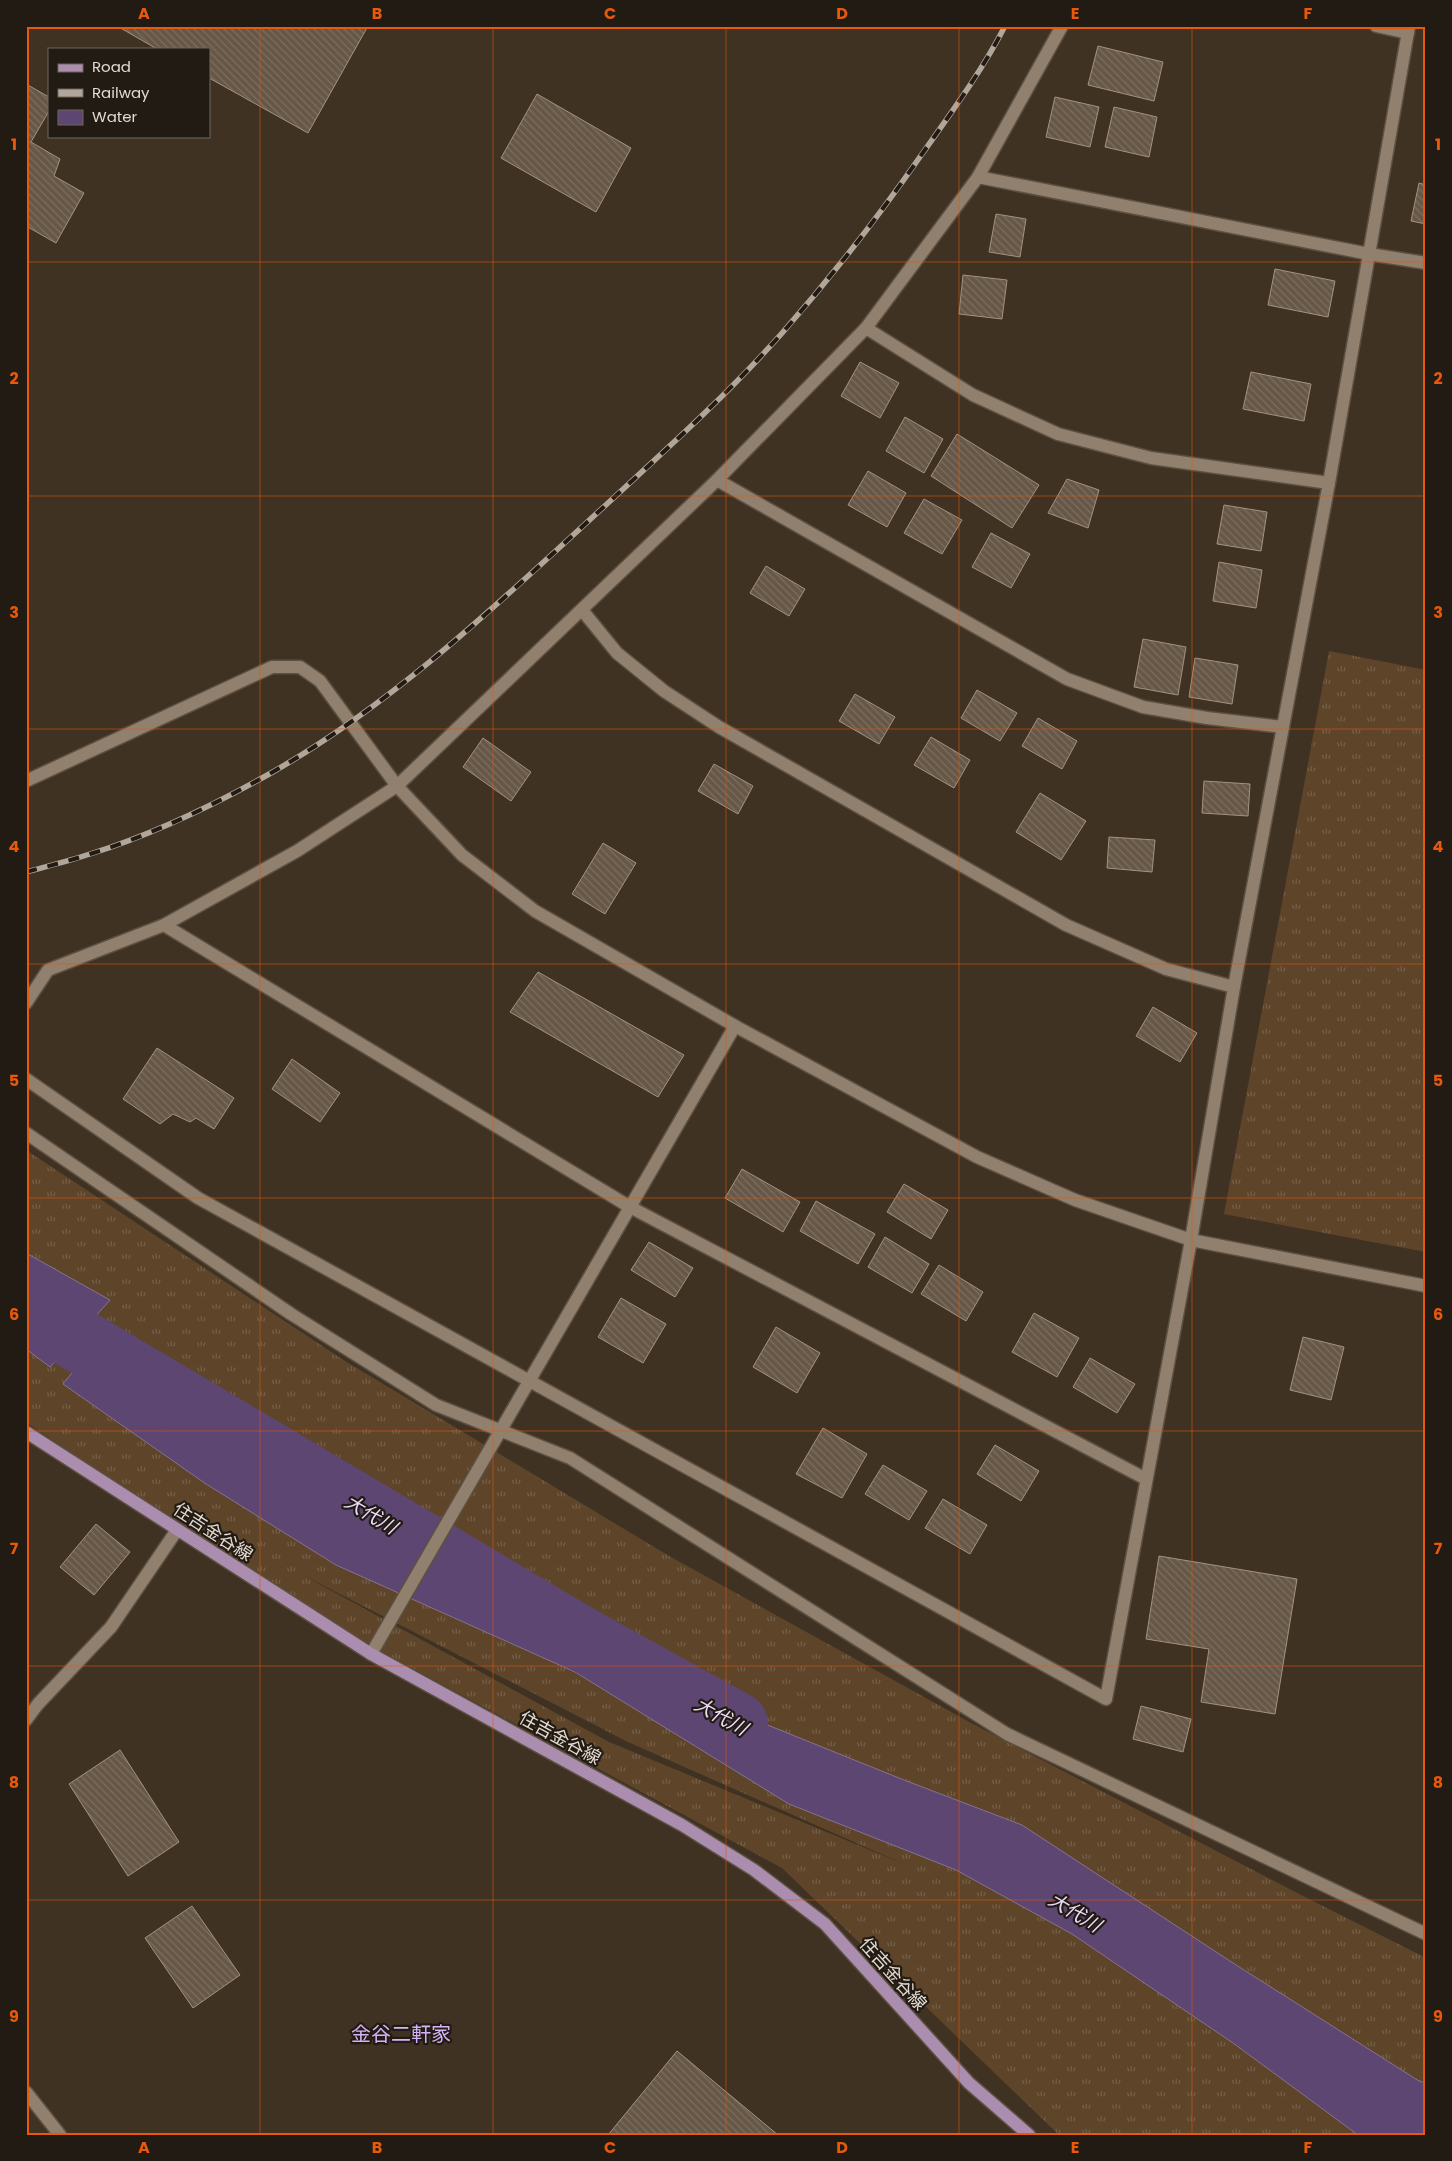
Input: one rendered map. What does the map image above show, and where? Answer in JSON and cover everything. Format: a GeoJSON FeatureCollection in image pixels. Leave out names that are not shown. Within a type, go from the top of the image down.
{"type":"FeatureCollection","features":[{"type":"Feature","properties":{"kind":"main road","name":"住吉金谷線"},"geometry":{"type":"LineString","coordinates":[[26,1432],[371,1654],[682,1825],[754,1870],[825,1924],[969,2083],[1029,2135]]}},
{"type":"Feature","properties":{"kind":"street"},"geometry":{"type":"LineString","coordinates":[[26,1003],[48,970],[164,925],[297,851],[397,786],[718,480],[866,328],[978,177],[1062,26]]}},
{"type":"Feature","properties":{"kind":"street"},"geometry":{"type":"LineString","coordinates":[[26,1079],[198,1198],[1106,1699],[1191,1240],[1234,987],[1329,483],[1408,29],[1376,26]]}},
{"type":"Feature","properties":{"kind":"street"},"geometry":{"type":"LineString","coordinates":[[978,177],[1369,254],[1426,263]]}},
{"type":"Feature","properties":{"kind":"street"},"geometry":{"type":"LineString","coordinates":[[866,328],[973,395],[1058,434],[1151,458],[1329,483]]}},
{"type":"Feature","properties":{"kind":"street"},"geometry":{"type":"LineString","coordinates":[[718,480],[1067,679],[1144,707],[1207,718],[1283,727]]}},
{"type":"Feature","properties":{"kind":"street"},"geometry":{"type":"LineString","coordinates":[[582,610],[617,653],[664,691],[719,727],[1066,925],[1166,969],[1234,987]]}},
{"type":"Feature","properties":{"kind":"street"},"geometry":{"type":"LineString","coordinates":[[26,781],[272,667],[300,667],[320,681],[397,786],[462,855],[535,911],[736,1026],[978,1157],[1076,1200],[1191,1240],[1426,1286]]}},
{"type":"Feature","properties":{"kind":"street"},"geometry":{"type":"LineString","coordinates":[[164,925],[630,1207],[1146,1479]]}},
{"type":"Feature","properties":{"kind":"street"},"geometry":{"type":"LineString","coordinates":[[371,1654],[736,1026]]}},
{"type":"Feature","properties":{"kind":"street"},"geometry":{"type":"LineString","coordinates":[[26,1133],[299,1320],[436,1405],[570,1458],[1007,1734],[1426,1934]]}},
{"type":"Feature","properties":{"kind":"street"},"geometry":{"type":"LineString","coordinates":[[26,1720],[38,1704],[111,1627],[177,1530]]}},
{"type":"Feature","properties":{"kind":"street"},"geometry":{"type":"LineString","coordinates":[[26,2092],[60,2135]]}},
{"type":"Feature","properties":{"kind":"green space"},"geometry":{"type":"Polygon","coordinates":[[[1329,651],[1426,670],[1426,1252],[1224,1214],[1329,651]]]}},
{"type":"Feature","properties":{"kind":"green space"},"geometry":{"type":"Polygon","coordinates":[[[26,1150],[345,1361],[669,1556],[973,1724],[1426,1958],[1426,2135],[1059,2135],[782,1868],[290,1602],[26,1422],[26,1150]],[[299,1573],[609,1742],[906,1865],[628,1742],[299,1573]]]}},
{"type":"Feature","properties":{"kind":"water"},"geometry":{"type":"Polygon","coordinates":[[[26,1253],[110,1300],[50,1367],[26,1349],[26,1253]]]}},
{"type":"Feature","properties":{"kind":"water"},"geometry":{"type":"Polygon","coordinates":[[[106,1331],[212,1447],[306,1509],[554,1639],[904,1780],[1022,1825],[1233,1963],[1419,2081],[1426,2083],[1426,2130],[1421,2135],[1358,2135],[1233,2043],[1072,1934],[956,1870],[789,1804],[575,1672],[336,1565],[206,1484],[63,1384],[106,1331]]]}},
{"type":"Feature","properties":{"kind":"building"},"geometry":{"type":"Polygon","coordinates":[[[117,26],[368,26],[308,133],[210,79],[210,48],[155,48],[117,26]]]}},
{"type":"Feature","properties":{"kind":"building"},"geometry":{"type":"Polygon","coordinates":[[[1098,46],[1163,62],[1154,101],[1088,85],[1098,46]]]}},
{"type":"Feature","properties":{"kind":"building"},"geometry":{"type":"Polygon","coordinates":[[[26,84],[48,96],[48,113],[31,142],[60,159],[54,176],[84,193],[56,243],[26,226],[26,84]]]}},
{"type":"Feature","properties":{"kind":"building"},"geometry":{"type":"Polygon","coordinates":[[[537,94],[631,148],[596,212],[501,158],[537,94]]]}},
{"type":"Feature","properties":{"kind":"building"},"geometry":{"type":"Polygon","coordinates":[[[1055,97],[1099,107],[1090,147],[1046,137],[1055,97]]]}},
{"type":"Feature","properties":{"kind":"building"},"geometry":{"type":"Polygon","coordinates":[[[1114,107],[1157,117],[1149,157],[1105,147],[1114,107]]]}},
{"type":"Feature","properties":{"kind":"building"},"geometry":{"type":"Polygon","coordinates":[[[1419,183],[1426,185],[1426,224],[1411,221],[1419,183]]]}},
{"type":"Feature","properties":{"kind":"building"},"geometry":{"type":"Polygon","coordinates":[[[996,214],[1026,219],[1020,257],[989,252],[996,214]]]}},
{"type":"Feature","properties":{"kind":"building"},"geometry":{"type":"Polygon","coordinates":[[[1275,269],[1335,281],[1328,317],[1268,305],[1275,269]]]}},
{"type":"Feature","properties":{"kind":"building"},"geometry":{"type":"Polygon","coordinates":[[[963,275],[1007,280],[1002,319],[959,314],[963,275]]]}},
{"type":"Feature","properties":{"kind":"building"},"geometry":{"type":"Polygon","coordinates":[[[860,362],[899,383],[880,418],[841,396],[860,362]]]}},
{"type":"Feature","properties":{"kind":"building"},"geometry":{"type":"Polygon","coordinates":[[[1251,372],[1311,384],[1304,421],[1243,409],[1251,372]]]}},
{"type":"Feature","properties":{"kind":"building"},"geometry":{"type":"Polygon","coordinates":[[[905,417],[943,439],[924,473],[886,451],[905,417]]]}},
{"type":"Feature","properties":{"kind":"building"},"geometry":{"type":"Polygon","coordinates":[[[957,434],[1039,485],[1012,528],[931,476],[957,434]]]}},
{"type":"Feature","properties":{"kind":"building"},"geometry":{"type":"Polygon","coordinates":[[[868,471],[906,493],[887,527],[848,505],[868,471]]]}},
{"type":"Feature","properties":{"kind":"building"},"geometry":{"type":"Polygon","coordinates":[[[1067,479],[1099,490],[1088,528],[1048,513],[1067,479]]]}},
{"type":"Feature","properties":{"kind":"building"},"geometry":{"type":"Polygon","coordinates":[[[924,499],[962,520],[942,554],[904,533],[924,499]]]}},
{"type":"Feature","properties":{"kind":"building"},"geometry":{"type":"Polygon","coordinates":[[[1224,505],[1267,512],[1261,551],[1217,544],[1224,505]]]}},
{"type":"Feature","properties":{"kind":"building"},"geometry":{"type":"Polygon","coordinates":[[[991,533],[1030,554],[1011,588],[972,567],[991,533]]]}},
{"type":"Feature","properties":{"kind":"building"},"geometry":{"type":"Polygon","coordinates":[[[1219,562],[1262,570],[1256,608],[1213,601],[1219,562]]]}},
{"type":"Feature","properties":{"kind":"building"},"geometry":{"type":"Polygon","coordinates":[[[766,566],[805,589],[789,616],[750,593],[766,566]]]}},
{"type":"Feature","properties":{"kind":"building"},"geometry":{"type":"Polygon","coordinates":[[[1143,639],[1186,647],[1178,695],[1134,687],[1143,639]]]}},
{"type":"Feature","properties":{"kind":"building"},"geometry":{"type":"Polygon","coordinates":[[[1195,658],[1238,665],[1232,704],[1189,697],[1195,658]]]}},
{"type":"Feature","properties":{"kind":"building"},"geometry":{"type":"Polygon","coordinates":[[[977,690],[1017,713],[1000,741],[961,718],[977,690]]]}},
{"type":"Feature","properties":{"kind":"building"},"geometry":{"type":"Polygon","coordinates":[[[855,694],[895,717],[879,744],[839,721],[855,694]]]}},
{"type":"Feature","properties":{"kind":"building"},"geometry":{"type":"Polygon","coordinates":[[[1038,718],[1077,741],[1062,769],[1022,746],[1038,718]]]}},
{"type":"Feature","properties":{"kind":"building"},"geometry":{"type":"Polygon","coordinates":[[[931,737],[970,760],[954,788],[914,765],[931,737]]]}},
{"type":"Feature","properties":{"kind":"building"},"geometry":{"type":"Polygon","coordinates":[[[483,738],[531,772],[511,801],[463,767],[483,738]]]}},
{"type":"Feature","properties":{"kind":"building"},"geometry":{"type":"Polygon","coordinates":[[[714,764],[753,786],[738,814],[698,791],[714,764]]]}},
{"type":"Feature","properties":{"kind":"building"},"geometry":{"type":"Polygon","coordinates":[[[1204,781],[1250,784],[1248,816],[1202,813],[1204,781]]]}},
{"type":"Feature","properties":{"kind":"building"},"geometry":{"type":"Polygon","coordinates":[[[1040,793],[1086,821],[1061,860],[1016,832],[1040,793]]]}},
{"type":"Feature","properties":{"kind":"building"},"geometry":{"type":"Polygon","coordinates":[[[1109,837],[1155,840],[1152,872],[1107,868],[1109,837]]]}},
{"type":"Feature","properties":{"kind":"building"},"geometry":{"type":"Polygon","coordinates":[[[603,843],[636,863],[605,914],[572,894],[603,843]]]}},
{"type":"Feature","properties":{"kind":"building"},"geometry":{"type":"Polygon","coordinates":[[[538,972],[684,1055],[658,1097],[510,1012],[538,972]]]}},
{"type":"Feature","properties":{"kind":"building"},"geometry":{"type":"Polygon","coordinates":[[[1153,1007],[1197,1033],[1180,1062],[1136,1036],[1153,1007]]]}},
{"type":"Feature","properties":{"kind":"building"},"geometry":{"type":"Polygon","coordinates":[[[157,1048],[234,1098],[214,1129],[196,1118],[190,1122],[173,1114],[160,1124],[123,1099],[157,1048]]]}},
{"type":"Feature","properties":{"kind":"building"},"geometry":{"type":"Polygon","coordinates":[[[292,1059],[340,1093],[320,1122],[272,1089],[292,1059]]]}},
{"type":"Feature","properties":{"kind":"building"},"geometry":{"type":"Polygon","coordinates":[[[742,1169],[800,1202],[783,1232],[725,1198],[742,1169]]]}},
{"type":"Feature","properties":{"kind":"building"},"geometry":{"type":"Polygon","coordinates":[[[904,1184],[948,1210],[931,1239],[887,1212],[904,1184]]]}},
{"type":"Feature","properties":{"kind":"building"},"geometry":{"type":"Polygon","coordinates":[[[816,1201],[875,1234],[858,1264],[800,1231],[816,1201]]]}},
{"type":"Feature","properties":{"kind":"building"},"geometry":{"type":"Polygon","coordinates":[[[885,1237],[929,1264],[912,1293],[868,1267],[885,1237]]]}},
{"type":"Feature","properties":{"kind":"building"},"geometry":{"type":"Polygon","coordinates":[[[649,1242],[693,1268],[675,1297],[631,1270],[649,1242]]]}},
{"type":"Feature","properties":{"kind":"building"},"geometry":{"type":"Polygon","coordinates":[[[939,1265],[983,1292],[966,1321],[921,1294],[939,1265]]]}},
{"type":"Feature","properties":{"kind":"building"},"geometry":{"type":"Polygon","coordinates":[[[621,1298],[666,1324],[643,1363],[598,1337],[621,1298]]]}},
{"type":"Feature","properties":{"kind":"building"},"geometry":{"type":"Polygon","coordinates":[[[1034,1313],[1079,1338],[1057,1377],[1012,1352],[1034,1313]]]}},
{"type":"Feature","properties":{"kind":"building"},"geometry":{"type":"Polygon","coordinates":[[[776,1327],[820,1353],[797,1393],[753,1367],[776,1327]]]}},
{"type":"Feature","properties":{"kind":"building"},"geometry":{"type":"Polygon","coordinates":[[[1303,1337],[1344,1347],[1331,1400],[1290,1390],[1303,1337]]]}},
{"type":"Feature","properties":{"kind":"building"},"geometry":{"type":"Polygon","coordinates":[[[1090,1358],[1135,1384],[1117,1413],[1073,1387],[1090,1358]]]}},
{"type":"Feature","properties":{"kind":"building"},"geometry":{"type":"Polygon","coordinates":[[[823,1428],[867,1454],[842,1498],[796,1474],[823,1428]]]}},
{"type":"Feature","properties":{"kind":"building"},"geometry":{"type":"Polygon","coordinates":[[[995,1445],[1039,1471],[1021,1501],[977,1474],[995,1445]]]}},
{"type":"Feature","properties":{"kind":"building"},"geometry":{"type":"Polygon","coordinates":[[[883,1465],[927,1491],[909,1520],[865,1494],[883,1465]]]}},
{"type":"Feature","properties":{"kind":"building"},"geometry":{"type":"Polygon","coordinates":[[[943,1499],[987,1525],[970,1554],[925,1528],[943,1499]]]}},
{"type":"Feature","properties":{"kind":"building"},"geometry":{"type":"Polygon","coordinates":[[[96,1524],[130,1552],[94,1595],[60,1567],[96,1524]]]}},
{"type":"Feature","properties":{"kind":"building"},"geometry":{"type":"Polygon","coordinates":[[[1159,1556],[1297,1579],[1275,1714],[1201,1702],[1209,1649],[1146,1639],[1159,1556]]]}},
{"type":"Feature","properties":{"kind":"building"},"geometry":{"type":"Polygon","coordinates":[[[1141,1706],[1191,1719],[1183,1752],[1133,1739],[1141,1706]]]}},
{"type":"Feature","properties":{"kind":"building"},"geometry":{"type":"Polygon","coordinates":[[[120,1750],[179,1842],[128,1876],[69,1784],[120,1750]]]}},
{"type":"Feature","properties":{"kind":"building"},"geometry":{"type":"Polygon","coordinates":[[[192,1906],[240,1975],[193,2008],[145,1938],[192,1906]]]}},
{"type":"Feature","properties":{"kind":"building"},"geometry":{"type":"Polygon","coordinates":[[[677,2051],[778,2135],[608,2135],[677,2051]]]}},
{"type":"Feature","properties":{"kind":"waterway","name":"大代川"},"geometry":{"type":"LineString","coordinates":[[26,1309],[584,1640],[736,1724]]}},
{"type":"Feature","properties":{"kind":"railway"},"geometry":{"type":"LineString","coordinates":[[26,872],[82,857],[160,828],[206,807],[271,773],[355,719],[472,626],[686,431],[736,383],[802,311],[889,200],[944,123],[966,91],[1005,26]]}},
{"type":"Feature","properties":{"kind":"district","name":"金谷二軒家"},"geometry":{"type":"Point","coordinates":[401,2034]}}]}
